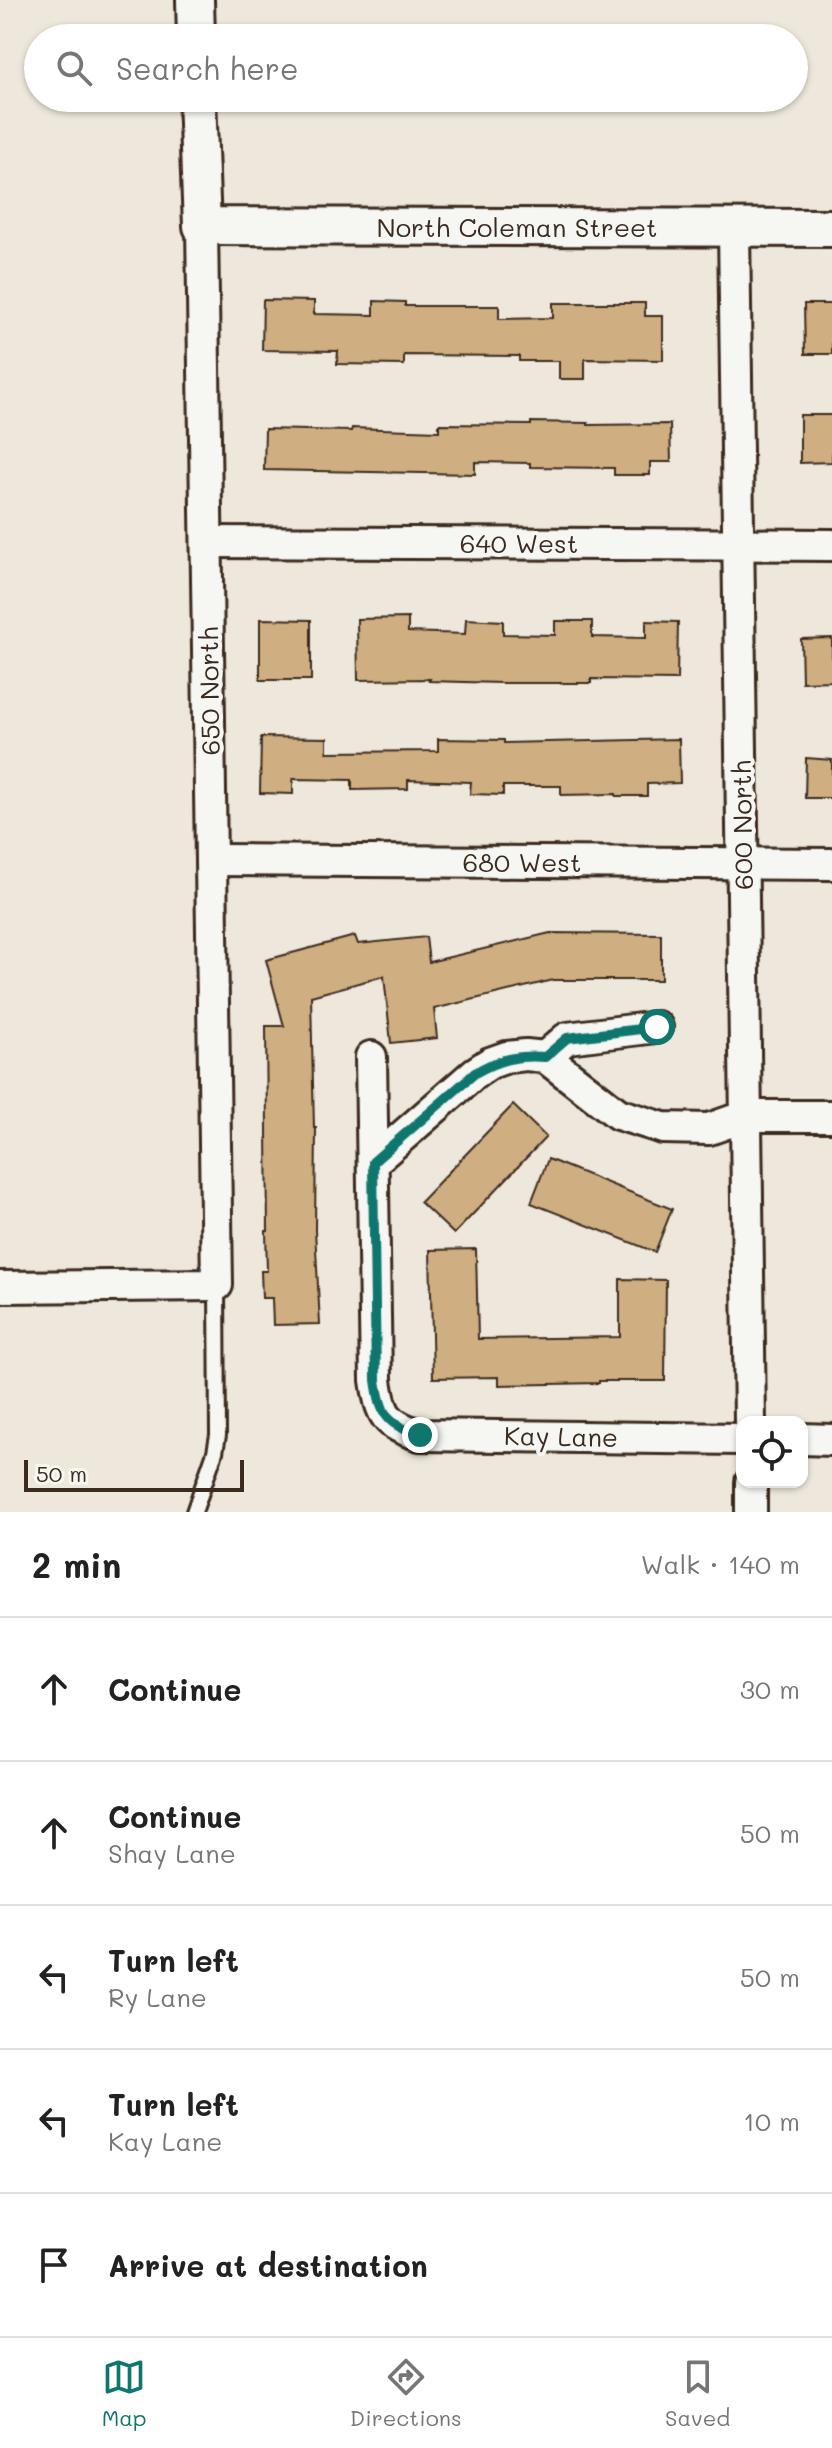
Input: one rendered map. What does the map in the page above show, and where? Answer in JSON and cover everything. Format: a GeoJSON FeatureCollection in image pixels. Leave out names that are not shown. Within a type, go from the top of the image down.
{"type":"FeatureCollection","features":[{"type":"Feature","properties":{"kind":"street"},"geometry":{"type":"LineString","coordinates":[[195,0],[196,24]]}},
{"type":"Feature","properties":{"kind":"street","name":"650 North"},"geometry":{"type":"LineString","coordinates":[[198,112],[202,226],[217,1285]]}},
{"type":"Feature","properties":{"kind":"street","name":"North Coleman Street"},"geometry":{"type":"LineString","coordinates":[[202,226],[832,228]]}},
{"type":"Feature","properties":{"kind":"street","name":"600 North"},"geometry":{"type":"LineString","coordinates":[[734,228],[750,1416]]}},
{"type":"Feature","properties":{"kind":"street","name":"640 West"},"geometry":{"type":"LineString","coordinates":[[207,542],[832,545]]}},
{"type":"Feature","properties":{"kind":"street","name":"680 West"},"geometry":{"type":"LineString","coordinates":[[211,860],[832,864]]}},
{"type":"Feature","properties":{"kind":"street"},"geometry":{"type":"LineString","coordinates":[[545,1057],[567,1038],[657,1027]]}},
{"type":"Feature","properties":{"kind":"street"},"geometry":{"type":"LineString","coordinates":[[373,1162],[475,1073],[507,1057],[526,1055],[545,1057],[618,1114],[663,1128],[709,1129],[746,1116],[832,1116]]}},
{"type":"Feature","properties":{"kind":"street"},"geometry":{"type":"LineString","coordinates":[[371,1057],[373,1162]]}},
{"type":"Feature","properties":{"kind":"street","name":"Kay Lane"},"geometry":{"type":"LineString","coordinates":[[373,1162],[376,1380],[379,1401],[386,1416],[399,1428],[420,1435],[736,1439]]}},
{"type":"Feature","properties":{"kind":"street"},"geometry":{"type":"LineString","coordinates":[[0,1287],[217,1285]]}},
{"type":"Feature","properties":{"kind":"street"},"geometry":{"type":"LineString","coordinates":[[808,1439],[832,1440]]}},
{"type":"Feature","properties":{"kind":"street"},"geometry":{"type":"LineString","coordinates":[[751,1488],[751,1512]]}},
{"type":"Feature","properties":{"kind":"lane"},"geometry":{"type":"LineString","coordinates":[[194,1512],[218,1435],[217,1285]]}},
{"type":"Feature","properties":{"kind":"building"},"geometry":{"type":"Polygon","coordinates":[[[263,300],[314,301],[314,314],[374,315],[374,301],[405,302],[405,306],[499,306],[499,319],[553,318],[553,303],[645,303],[645,316],[663,316],[663,360],[585,359],[585,379],[559,379],[559,361],[519,361],[519,356],[404,355],[404,365],[337,364],[338,351],[262,350],[263,300]]]}},
{"type":"Feature","properties":{"kind":"building"},"geometry":{"type":"Polygon","coordinates":[[[804,304],[832,304],[832,354],[805,354],[804,304]]]}},
{"type":"Feature","properties":{"kind":"building"},"geometry":{"type":"Polygon","coordinates":[[[800,415],[832,415],[832,462],[800,463],[800,415]]]}},
{"type":"Feature","properties":{"kind":"building"},"geometry":{"type":"Polygon","coordinates":[[[531,422],[670,424],[671,462],[650,462],[650,475],[614,475],[614,468],[530,467],[530,463],[475,462],[475,474],[264,470],[265,429],[439,431],[439,424],[531,425],[531,422]]]}},
{"type":"Feature","properties":{"kind":"building"},"geometry":{"type":"Polygon","coordinates":[[[408,618],[408,632],[465,634],[466,619],[503,621],[503,634],[555,635],[555,621],[592,621],[592,637],[646,638],[646,621],[678,622],[677,680],[591,679],[591,683],[501,683],[430,679],[358,680],[357,619],[408,618]]]}},
{"type":"Feature","properties":{"kind":"building"},"geometry":{"type":"Polygon","coordinates":[[[260,619],[311,620],[311,680],[260,680],[260,619]]]}},
{"type":"Feature","properties":{"kind":"building"},"geometry":{"type":"Polygon","coordinates":[[[832,638],[832,681],[802,682],[801,639],[832,638]]]}},
{"type":"Feature","properties":{"kind":"building"},"geometry":{"type":"Polygon","coordinates":[[[261,737],[327,738],[327,752],[438,751],[438,739],[504,740],[504,743],[679,739],[680,783],[647,784],[647,796],[561,795],[561,786],[503,786],[503,795],[470,794],[471,782],[408,780],[408,789],[352,790],[352,780],[293,779],[293,794],[260,793],[261,737]]]}},
{"type":"Feature","properties":{"kind":"building"},"geometry":{"type":"Polygon","coordinates":[[[806,758],[832,760],[832,798],[805,798],[806,758]]]}},
{"type":"Feature","properties":{"kind":"building"},"geometry":{"type":"Polygon","coordinates":[[[550,933],[661,934],[661,980],[553,980],[434,1009],[437,1038],[391,1043],[384,976],[311,996],[316,1128],[315,1230],[320,1324],[273,1325],[272,1298],[262,1298],[261,1271],[267,1271],[268,1231],[266,1026],[284,1026],[266,960],[355,936],[358,944],[426,937],[429,962],[550,933]]]}},
{"type":"Feature","properties":{"kind":"building"},"geometry":{"type":"Polygon","coordinates":[[[513,1105],[546,1137],[454,1234],[420,1202],[513,1105]]]}},
{"type":"Feature","properties":{"kind":"building"},"geometry":{"type":"Polygon","coordinates":[[[548,1159],[672,1209],[655,1252],[531,1203],[548,1159]]]}},
{"type":"Feature","properties":{"kind":"building"},"geometry":{"type":"Polygon","coordinates":[[[476,1249],[478,1339],[620,1337],[620,1279],[666,1280],[665,1381],[499,1385],[499,1377],[433,1378],[430,1250],[476,1249]]]}},
{"type":"Feature","properties":{"kind":"route"},"geometry":{"type":"LineString","coordinates":[[420,1435],[399,1428],[386,1416],[379,1401],[376,1380],[373,1162],[490,1063],[507,1057],[545,1057],[567,1038],[657,1027]]}}]}
